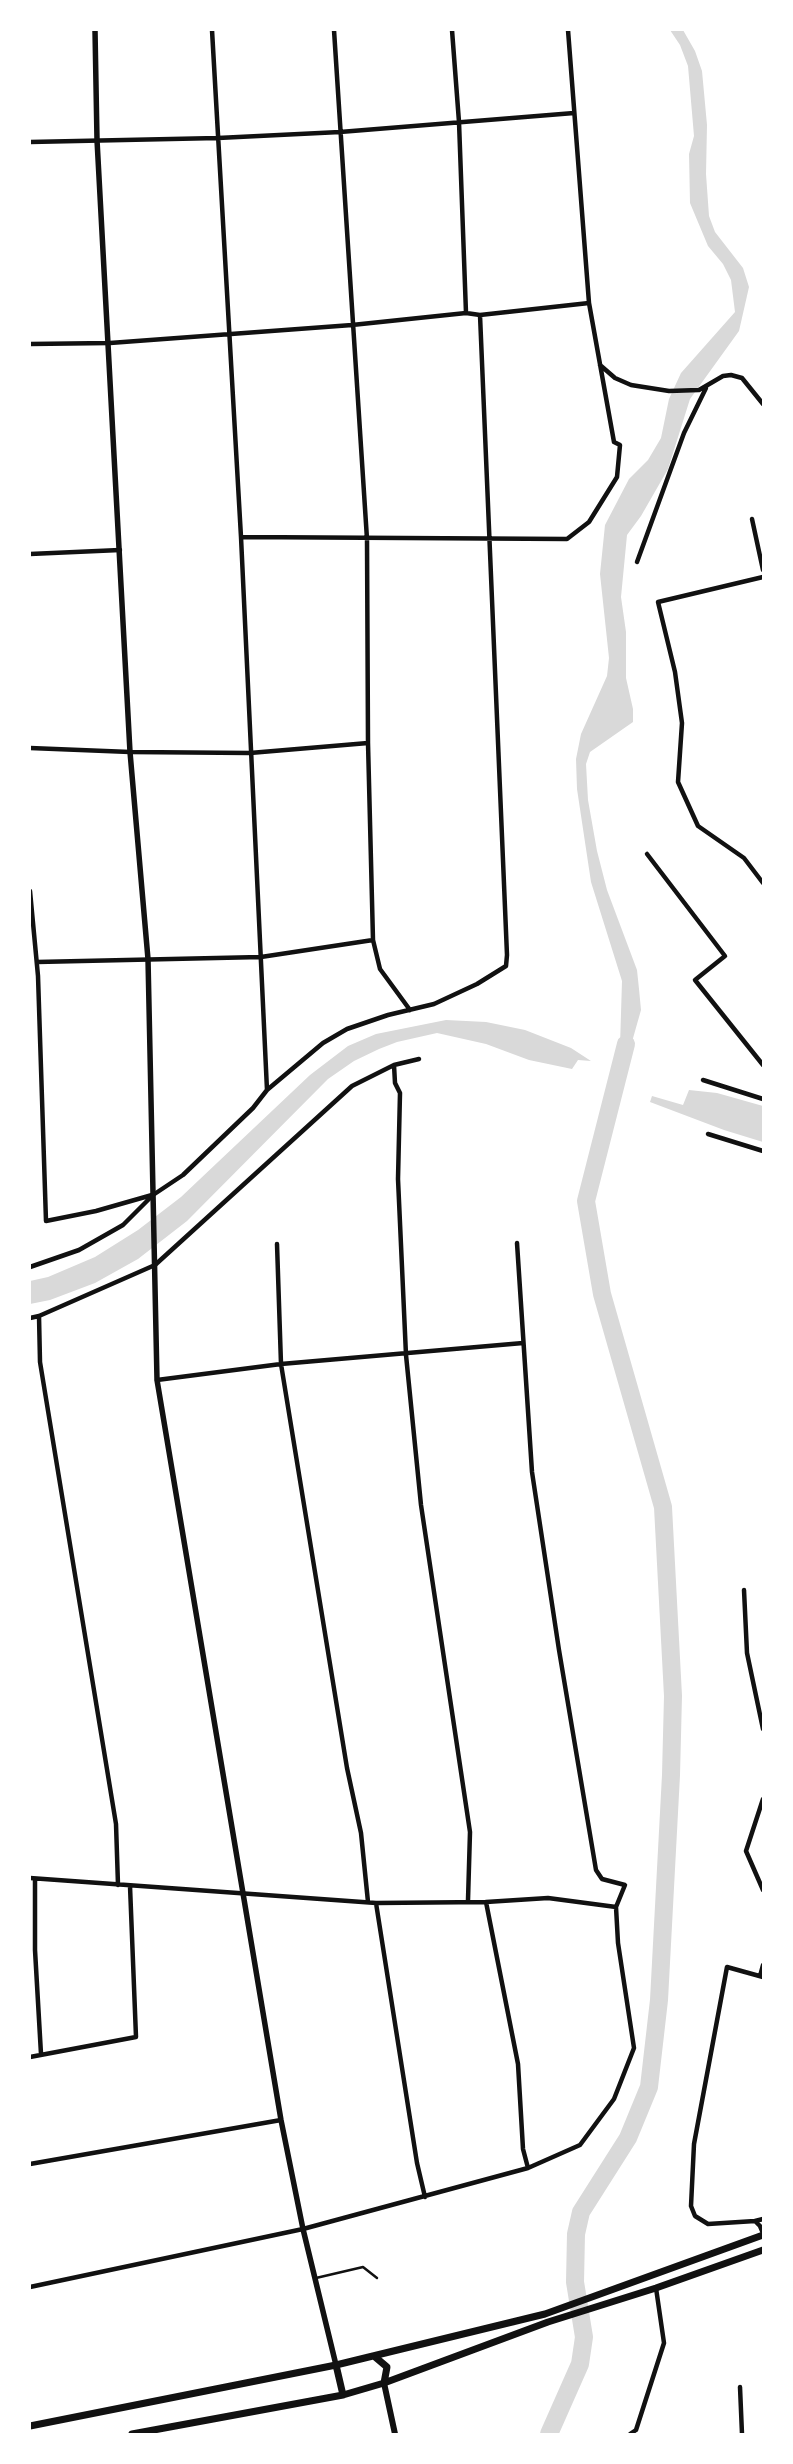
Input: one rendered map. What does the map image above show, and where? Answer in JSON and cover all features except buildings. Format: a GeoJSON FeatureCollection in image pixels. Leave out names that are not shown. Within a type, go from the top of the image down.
{"type":"FeatureCollection","features":[{"type":"Feature","properties":{"kind":"main road"},"geometry":{"type":"LineString","coordinates":[[30,2426],[374,2356],[545,2314],[763,2234]]}},
{"type":"Feature","properties":{"kind":"main road"},"geometry":{"type":"LineString","coordinates":[[132,2434],[162,2431],[343,2395],[384,2383],[548,2322],[656,2288],[763,2250]]}},
{"type":"Feature","properties":{"kind":"main road"},"geometry":{"type":"LineString","coordinates":[[374,2356],[387,2367],[384,2383],[395,2434]]}},
{"type":"Feature","properties":{"kind":"main road"},"geometry":{"type":"LineString","coordinates":[[336,2364],[343,2395]]}},
{"type":"Feature","properties":{"kind":"street"},"geometry":{"type":"LineString","coordinates":[[95,30],[97,140],[110,344],[130,752],[148,959],[157,1380],[241,1892],[281,2120],[303,2230],[336,2364]]}},
{"type":"Feature","properties":{"kind":"street"},"geometry":{"type":"LineString","coordinates":[[212,30],[241,537],[250,753],[268,1066],[267,1090]]}},
{"type":"Feature","properties":{"kind":"street"},"geometry":{"type":"LineString","coordinates":[[334,30],[367,539],[368,744],[373,940],[380,969],[410,1010]]}},
{"type":"Feature","properties":{"kind":"street"},"geometry":{"type":"LineString","coordinates":[[452,30],[459,122],[466,313]]}},
{"type":"Feature","properties":{"kind":"street"},"geometry":{"type":"LineString","coordinates":[[241,537],[567,539],[589,522],[618,477],[620,446],[614,442],[589,303],[568,30]]}},
{"type":"Feature","properties":{"kind":"street"},"geometry":{"type":"LineString","coordinates":[[30,142],[218,138],[340,132],[574,113]]}},
{"type":"Feature","properties":{"kind":"street"},"geometry":{"type":"LineString","coordinates":[[30,344],[110,344],[352,325],[466,313],[480,315],[589,303]]}},
{"type":"Feature","properties":{"kind":"street"},"geometry":{"type":"LineString","coordinates":[[30,1267],[79,1250],[122,1225],[153,1194],[183,1175],[253,1108],[267,1090],[323,1043],[347,1029],[434,1004],[477,984],[506,966],[480,315]]}},
{"type":"Feature","properties":{"kind":"street"},"geometry":{"type":"LineString","coordinates":[[600,365],[615,378],[631,385],[669,391],[699,390],[706,388],[724,376],[731,375],[742,378],[763,404]]}},
{"type":"Feature","properties":{"kind":"street"},"geometry":{"type":"LineString","coordinates":[[638,562],[684,433],[706,388]]}},
{"type":"Feature","properties":{"kind":"street"},"geometry":{"type":"LineString","coordinates":[[752,519],[763,570]]}},
{"type":"Feature","properties":{"kind":"street"},"geometry":{"type":"LineString","coordinates":[[30,554],[120,550]]}},
{"type":"Feature","properties":{"kind":"street"},"geometry":{"type":"LineString","coordinates":[[763,577],[658,602],[675,672],[682,724],[678,782],[698,826],[744,858],[763,882]]}},
{"type":"Feature","properties":{"kind":"street"},"geometry":{"type":"LineString","coordinates":[[30,748],[130,752],[250,753],[368,744]]}},
{"type":"Feature","properties":{"kind":"street"},"geometry":{"type":"LineString","coordinates":[[648,854],[725,956],[695,980],[763,1065]]}},
{"type":"Feature","properties":{"kind":"street"},"geometry":{"type":"LineString","coordinates":[[30,891],[37,962],[46,1221],[96,1211],[153,1194]]}},
{"type":"Feature","properties":{"kind":"street"},"geometry":{"type":"LineString","coordinates":[[37,962],[261,956],[373,940]]}},
{"type":"Feature","properties":{"kind":"street"},"geometry":{"type":"LineString","coordinates":[[30,1318],[39,1316],[154,1262],[352,1086],[394,1065],[419,1059]]}},
{"type":"Feature","properties":{"kind":"street"},"geometry":{"type":"LineString","coordinates":[[394,1065],[395,1083],[400,1092],[398,1178],[406,1355],[421,1505],[470,1832],[468,1900]]}},
{"type":"Feature","properties":{"kind":"street"},"geometry":{"type":"LineString","coordinates":[[703,1080],[763,1099]]}},
{"type":"Feature","properties":{"kind":"street"},"geometry":{"type":"LineString","coordinates":[[708,1134],[763,1151]]}},
{"type":"Feature","properties":{"kind":"street"},"geometry":{"type":"LineString","coordinates":[[30,2286],[303,2230],[528,2168],[580,2145],[614,2098],[634,2048],[618,1943],[616,1907],[625,1885],[602,1878],[596,1870],[559,1650],[532,1472],[517,1243]]}},
{"type":"Feature","properties":{"kind":"street"},"geometry":{"type":"LineString","coordinates":[[276,1244],[281,1364],[347,1768],[361,1833],[368,1902]]}},
{"type":"Feature","properties":{"kind":"street"},"geometry":{"type":"LineString","coordinates":[[39,1316],[40,1362],[116,1824],[118,1885]]}},
{"type":"Feature","properties":{"kind":"street"},"geometry":{"type":"LineString","coordinates":[[157,1380],[281,1364],[523,1344]]}},
{"type":"Feature","properties":{"kind":"street"},"geometry":{"type":"LineString","coordinates":[[744,1590],[747,1653],[763,1729]]}},
{"type":"Feature","properties":{"kind":"street"},"geometry":{"type":"LineString","coordinates":[[763,1800],[746,1851],[763,1890]]}},
{"type":"Feature","properties":{"kind":"street"},"geometry":{"type":"LineString","coordinates":[[41,2054],[33,1950],[33,1879],[241,1892],[263,1896],[376,1903],[468,1900],[486,1902],[548,1898],[616,1907]]}},
{"type":"Feature","properties":{"kind":"street"},"geometry":{"type":"LineString","coordinates":[[30,2057],[136,2037],[130,1886]]}},
{"type":"Feature","properties":{"kind":"street"},"geometry":{"type":"LineString","coordinates":[[486,1902],[518,2064],[523,2149],[528,2168]]}},
{"type":"Feature","properties":{"kind":"street"},"geometry":{"type":"LineString","coordinates":[[376,1903],[416,2154],[425,2197]]}},
{"type":"Feature","properties":{"kind":"street"},"geometry":{"type":"LineString","coordinates":[[763,1965],[761,1976],[727,1967],[694,2144],[691,2206],[694,2216],[708,2224],[755,2222],[763,2219]]}},
{"type":"Feature","properties":{"kind":"street"},"geometry":{"type":"LineString","coordinates":[[30,2164],[281,2120]]}},
{"type":"Feature","properties":{"kind":"street"},"geometry":{"type":"LineString","coordinates":[[755,2222],[760,2226],[763,2234]]}},
{"type":"Feature","properties":{"kind":"street"},"geometry":{"type":"LineString","coordinates":[[630,2434],[636,2430],[664,2343],[656,2288]]}},
{"type":"Feature","properties":{"kind":"street"},"geometry":{"type":"LineString","coordinates":[[740,2387],[742,2434]]}},
{"type":"Feature","properties":{"kind":"lane"},"geometry":{"type":"LineString","coordinates":[[316,2278],[363,2267],[377,2278]]}},
{"type":"Feature","properties":{"kind":"shaded area"},"geometry":{"type":"Polygon","coordinates":[[[670,30],[683,30],[695,51],[702,71],[707,125],[706,174],[709,216],[715,232],[743,268],[749,287],[739,331],[690,399],[668,469],[641,516],[627,535],[621,597],[626,632],[626,678],[633,709],[633,722],[590,752],[586,764],[588,800],[597,851],[607,890],[637,970],[641,1010],[624,1070],[614,1065],[620,1046],[622,981],[591,882],[577,789],[576,759],[581,734],[607,676],[609,658],[600,574],[605,525],[629,479],[648,460],[661,438],[669,399],[681,373],[735,312],[731,280],[723,264],[708,246],[690,203],[689,154],[694,136],[688,66],[680,45],[670,30]]]}},
{"type":"Feature","properties":{"kind":"shaded area"},"geometry":{"type":"Polygon","coordinates":[[[446,1020],[486,1022],[525,1030],[571,1048],[591,1061],[578,1060],[572,1069],[529,1060],[486,1044],[437,1033],[397,1042],[379,1049],[354,1061],[328,1079],[187,1221],[138,1259],[95,1283],[50,1300],[30,1304],[30,1281],[48,1277],[95,1257],[138,1230],[181,1197],[310,1075],[348,1046],[376,1034],[446,1020]]]}},
{"type":"Feature","properties":{"kind":"shaded area"},"geometry":{"type":"Polygon","coordinates":[[[689,1090],[717,1093],[763,1106],[763,1142],[724,1130],[650,1102],[652,1096],[683,1105],[689,1090]]]}},
{"type":"Feature","properties":{"kind":"waterway"},"geometry":{"type":"LineString","coordinates":[[549,2434],[580,2364],[584,2337],[575,2282],[576,2234],[581,2212],[628,2138],[649,2087],[659,2000],[671,1775],[673,1696],[663,1507],[602,1294],[586,1201],[626,1044]]}}]}
